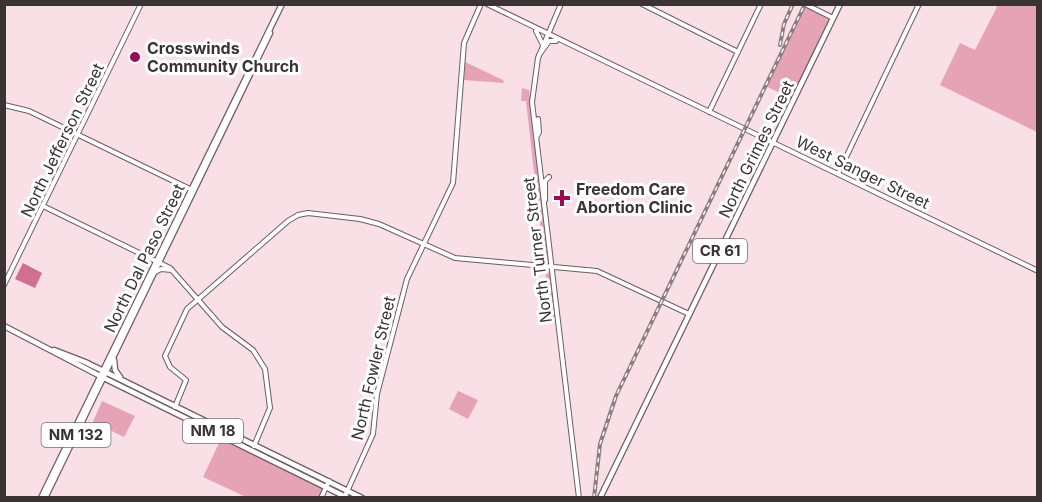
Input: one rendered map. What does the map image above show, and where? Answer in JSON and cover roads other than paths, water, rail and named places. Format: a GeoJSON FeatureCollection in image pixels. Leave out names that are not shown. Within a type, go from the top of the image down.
{"type":"FeatureCollection","features":[{"type":"Feature","properties":{"kind":"main road","name":"North Dal Paso Street"},"geometry":{"type":"LineString","coordinates":[[45,498],[282,4]]}},
{"type":"Feature","properties":{"kind":"main road","name":"North Grimes Street"},"geometry":{"type":"LineString","coordinates":[[600,498],[840,4]]}},
{"type":"Feature","properties":{"kind":"main road","name":"North Dal Paso Street"},"geometry":{"type":"LineString","coordinates":[[40,498],[103,374],[114,357],[155,272],[158,261]]}},
{"type":"Feature","properties":{"kind":"main road"},"geometry":{"type":"LineString","coordinates":[[4,326],[103,374]]}},
{"type":"Feature","properties":{"kind":"main road"},"geometry":{"type":"LineString","coordinates":[[114,357],[115,370],[124,381]]}},
{"type":"Feature","properties":{"kind":"main road","name":"NM 18"},"geometry":{"type":"LineString","coordinates":[[103,374],[139,388],[347,494],[362,498]]}},
{"type":"Feature","properties":{"kind":"main road","name":"NM 18"},"geometry":{"type":"LineString","coordinates":[[103,374],[173,412],[253,447]]}},
{"type":"Feature","properties":{"kind":"main road"},"geometry":{"type":"LineString","coordinates":[[135,393],[139,388]]}},
{"type":"Feature","properties":{"kind":"street","name":"North Jefferson Street"},"geometry":{"type":"LineString","coordinates":[[4,285],[141,4]]}},
{"type":"Feature","properties":{"kind":"street","name":"North Fowler Street"},"geometry":{"type":"LineString","coordinates":[[347,494],[372,440],[376,400],[407,279],[453,183],[464,43],[481,4]]}},
{"type":"Feature","properties":{"kind":"street"},"geometry":{"type":"LineString","coordinates":[[487,4],[537,32],[543,45]]}},
{"type":"Feature","properties":{"kind":"street","name":"North Turner Street"},"geometry":{"type":"LineString","coordinates":[[561,4],[539,55],[532,90],[579,498]]}},
{"type":"Feature","properties":{"kind":"street"},"geometry":{"type":"LineString","coordinates":[[642,4],[738,52]]}},
{"type":"Feature","properties":{"kind":"street"},"geometry":{"type":"LineString","coordinates":[[709,112],[761,4]]}},
{"type":"Feature","properties":{"kind":"street"},"geometry":{"type":"LineString","coordinates":[[806,4],[833,18]]}},
{"type":"Feature","properties":{"kind":"street"},"geometry":{"type":"LineString","coordinates":[[838,174],[919,4]]}},
{"type":"Feature","properties":{"kind":"street","name":"West Sanger Street"},"geometry":{"type":"LineString","coordinates":[[518,20],[1038,271]]}},
{"type":"Feature","properties":{"kind":"street"},"geometry":{"type":"LineString","coordinates":[[539,55],[549,40],[564,42]]}},
{"type":"Feature","properties":{"kind":"street"},"geometry":{"type":"LineString","coordinates":[[4,105],[29,111],[192,190]]}},
{"type":"Feature","properties":{"kind":"street"},"geometry":{"type":"LineString","coordinates":[[536,136],[539,132],[538,119]]}},
{"type":"Feature","properties":{"kind":"street"},"geometry":{"type":"LineString","coordinates":[[544,201],[545,181],[549,177]]}},
{"type":"Feature","properties":{"kind":"street"},"geometry":{"type":"LineString","coordinates":[[43,206],[158,261],[172,270],[225,330],[254,350],[265,369],[269,412],[253,447]]}},
{"type":"Feature","properties":{"kind":"street"},"geometry":{"type":"LineString","coordinates":[[173,412],[186,380],[167,363],[165,355],[187,309],[283,225],[302,213],[360,219],[380,224],[455,258],[597,270],[689,314]]}},
{"type":"Feature","properties":{"kind":"street"},"geometry":{"type":"LineString","coordinates":[[155,272],[161,269],[172,270]]}},
{"type":"Feature","properties":{"kind":"street"},"geometry":{"type":"LineString","coordinates":[[321,498],[328,484]]}},
{"type":"Feature","properties":{"kind":"railway"},"geometry":{"type":"LineString","coordinates":[[780,45],[784,24],[793,4]]}},
{"type":"Feature","properties":{"kind":"railway"},"geometry":{"type":"LineString","coordinates":[[594,498],[600,444],[616,396],[805,4]]}},
{"type":"Feature","properties":{"kind":"place","name":"Crosswinds Community Church"},"geometry":{"type":"Point","coordinates":[135,57]}},
{"type":"Feature","properties":{"kind":"place","name":"Freedom Care Abortion Clinic"},"geometry":{"type":"Point","coordinates":[562,198]}}]}
